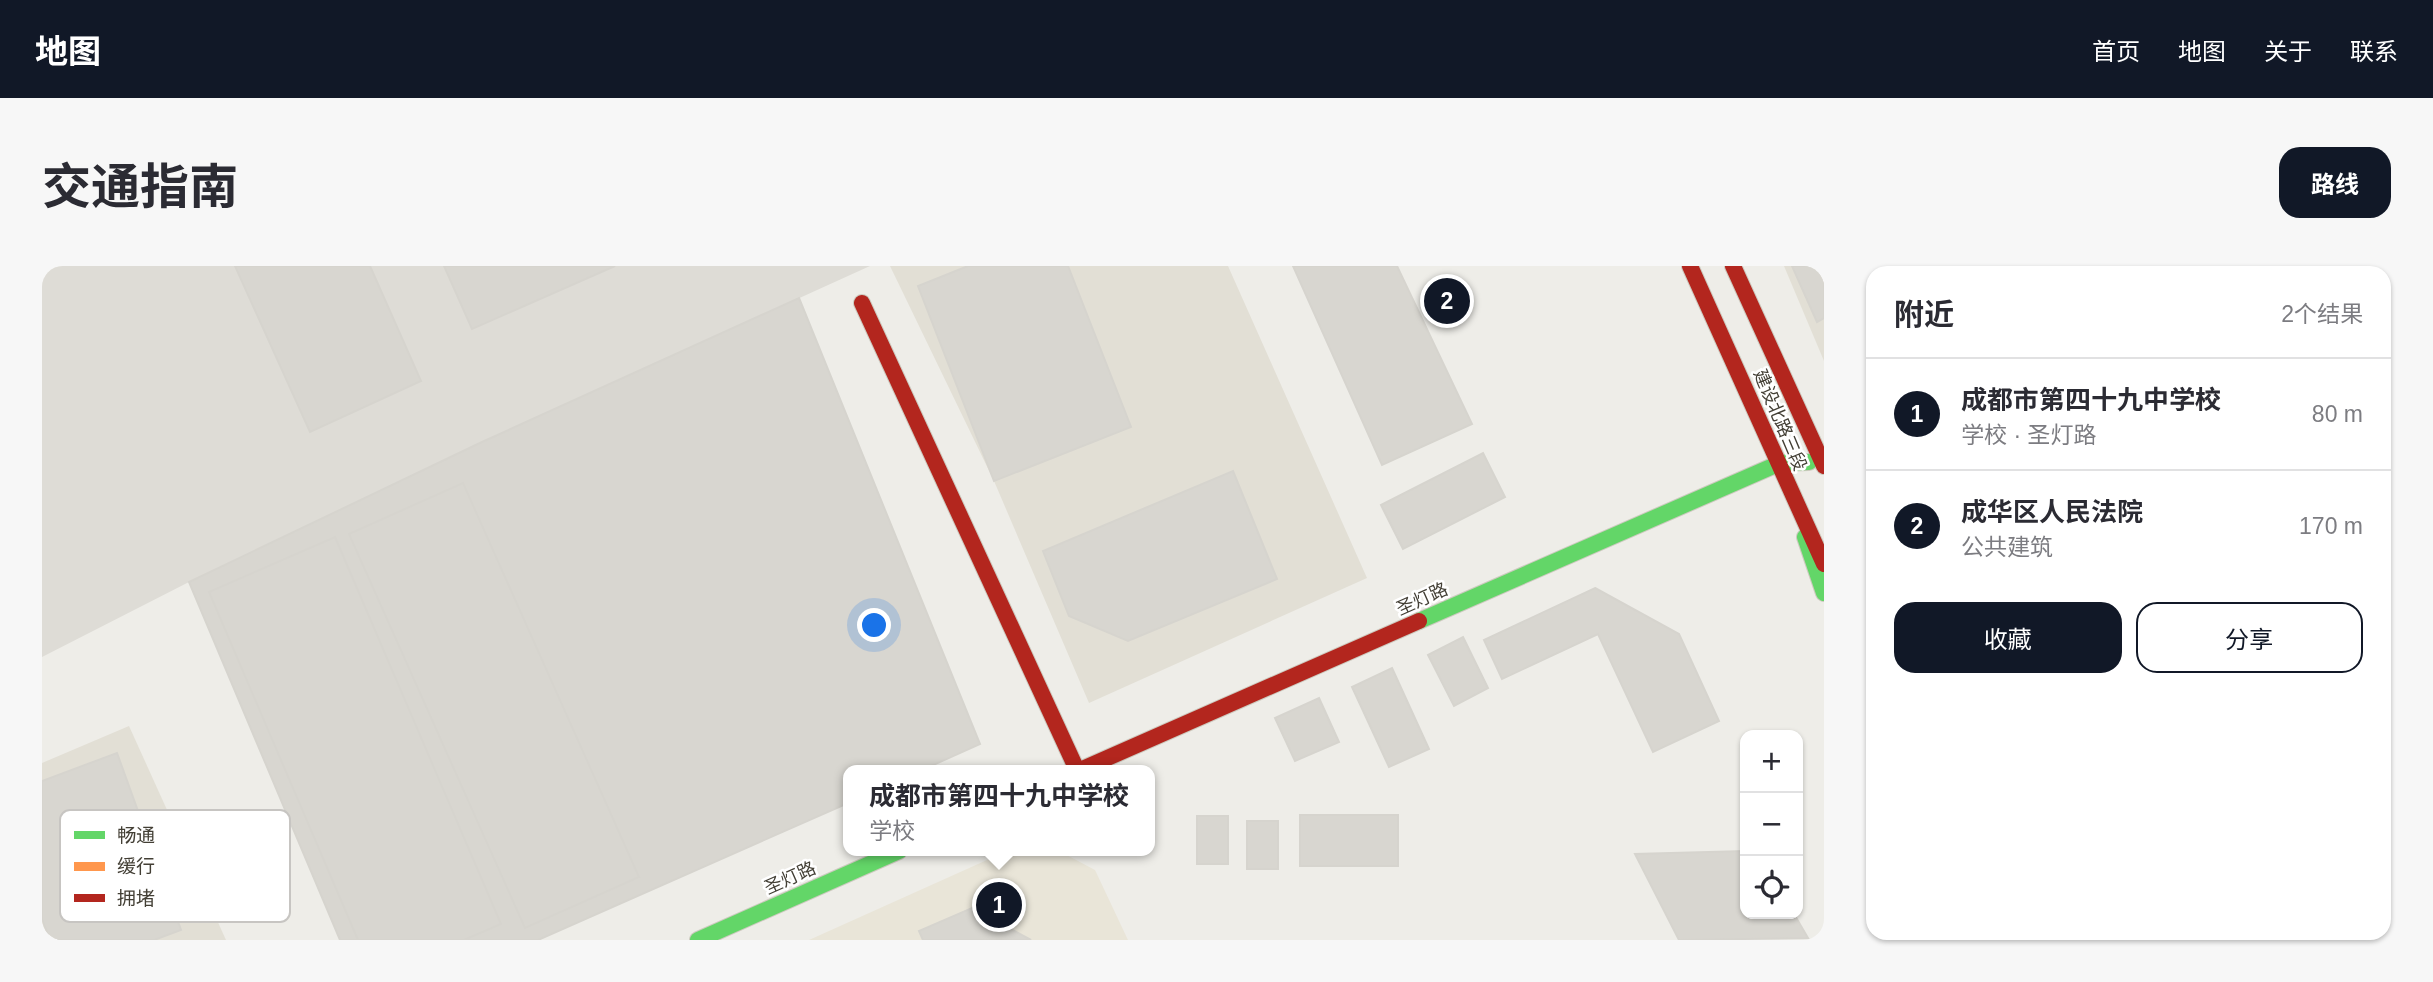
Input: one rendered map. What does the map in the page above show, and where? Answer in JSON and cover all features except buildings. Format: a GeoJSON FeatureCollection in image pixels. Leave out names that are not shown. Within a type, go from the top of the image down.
{"type":"FeatureCollection","features":[{"type":"Feature","properties":{"kind":"street","name":"建设北路三段"},"geometry":{"type":"LineString","coordinates":[[1690,266],[1780,463],[1824,593]]}},
{"type":"Feature","properties":{"kind":"street","name":"建设北路三段"},"geometry":{"type":"LineString","coordinates":[[1733,266],[1823,465]]}},
{"type":"Feature","properties":{"kind":"street"},"geometry":{"type":"LineString","coordinates":[[862,303],[1077,765]]}},
{"type":"Feature","properties":{"kind":"street"},"geometry":{"type":"LineString","coordinates":[[1823,465],[1780,463],[1824,564]]}},
{"type":"Feature","properties":{"kind":"street","name":"圣灯路"},"geometry":{"type":"LineString","coordinates":[[1090,765],[1780,463]]}},
{"type":"Feature","properties":{"kind":"street","name":"圣灯路"},"geometry":{"type":"LineString","coordinates":[[698,940],[887,856]]}},
{"type":"Feature","properties":{"kind":"shaded area"},"geometry":{"type":"Polygon","coordinates":[[[42,266],[870,266],[482,442],[538,940],[340,940],[290,821],[290,810],[285,810],[189,582],[42,657],[42,266]]]}},
{"type":"Feature","properties":{"kind":"shaded area"},"geometry":{"type":"Polygon","coordinates":[[[890,266],[1228,266],[1367,578],[1089,703],[994,481],[890,266]]]}},
{"type":"Feature","properties":{"kind":"shaded area"},"geometry":{"type":"Polygon","coordinates":[[[1784,266],[1824,266],[1824,361],[1784,266]]]}},
{"type":"Feature","properties":{"kind":"shaded area"},"geometry":{"type":"Polygon","coordinates":[[[129,726],[167,810],[60,810],[60,922],[218,922],[226,940],[42,940],[42,763],[129,726]]]}},
{"type":"Feature","properties":{"kind":"shaded area"},"geometry":{"type":"Polygon","coordinates":[[[996,856],[1068,856],[1095,870],[1128,940],[809,940],[996,856]]]}},
{"type":"Feature","properties":{"kind":"traffic: fast"},"geometry":{"type":"LineString","coordinates":[[1419,621],[1780,463],[1809,462]]}},
{"type":"Feature","properties":{"kind":"traffic: fast"},"geometry":{"type":"LineString","coordinates":[[1805,537],[1824,593]]}},
{"type":"Feature","properties":{"kind":"traffic: fast"},"geometry":{"type":"LineString","coordinates":[[698,940],[888,856]]}},
{"type":"Feature","properties":{"kind":"traffic: jam"},"geometry":{"type":"LineString","coordinates":[[1690,266],[1824,564]]}},
{"type":"Feature","properties":{"kind":"traffic: jam"},"geometry":{"type":"LineString","coordinates":[[1733,266],[1824,466]]}},
{"type":"Feature","properties":{"kind":"traffic: jam"},"geometry":{"type":"LineString","coordinates":[[862,303],[1075,765]]}},
{"type":"Feature","properties":{"kind":"traffic: jam"},"geometry":{"type":"LineString","coordinates":[[1091,765],[1419,621]]}},
{"type":"Feature","properties":{"kind":"place","name":"成华区人民法院"},"geometry":{"type":"Point","coordinates":[1447,301]}},
{"type":"Feature","properties":{"kind":"place","name":"成都市第四十九中学校"},"geometry":{"type":"Point","coordinates":[999,905]}}]}
